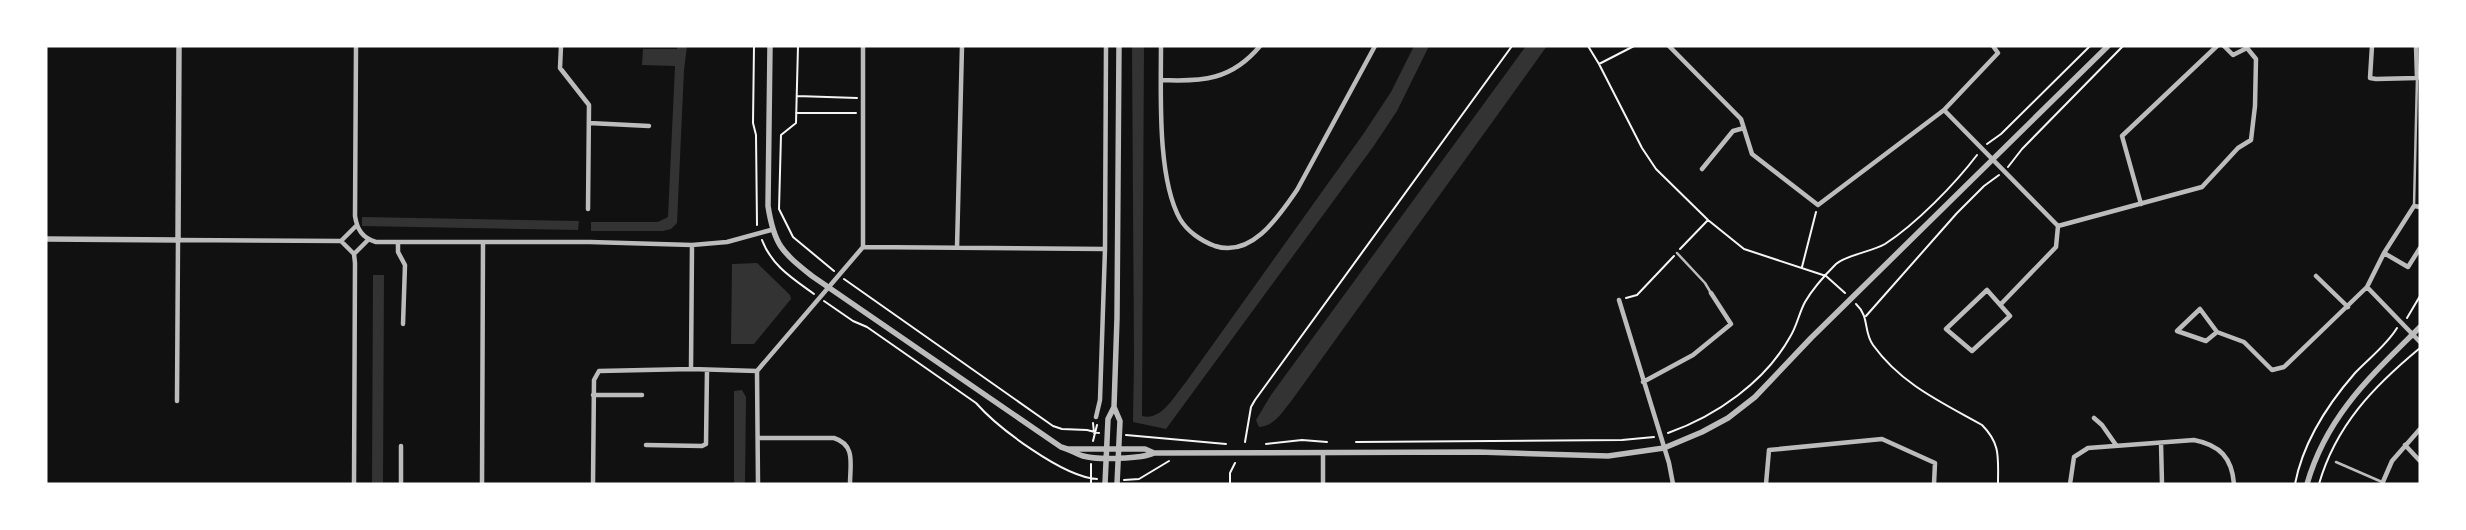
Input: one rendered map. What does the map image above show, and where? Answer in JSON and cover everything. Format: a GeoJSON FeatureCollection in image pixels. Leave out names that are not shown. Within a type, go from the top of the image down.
{"type":"FeatureCollection","features":[{"type":"Feature","properties":{"kind":"street"},"geometry":{"type":"LineString","coordinates":[[178,400],[179,46]]}},
{"type":"Feature","properties":{"kind":"street"},"geometry":{"type":"LineString","coordinates":[[356,46],[356,226],[368,240],[398,242],[692,245],[727,242],[771,230]]}},
{"type":"Feature","properties":{"kind":"street"},"geometry":{"type":"LineString","coordinates":[[561,46],[560,68],[589,105],[588,208]]}},
{"type":"Feature","properties":{"kind":"street"},"geometry":{"type":"LineString","coordinates":[[770,46],[768,206],[771,230],[785,254],[829,287],[1061,447],[1083,456],[1146,457],[1154,453]]}},
{"type":"Feature","properties":{"kind":"street"},"geometry":{"type":"LineString","coordinates":[[758,484],[760,438],[757,371],[863,247],[862,98],[864,46]]}},
{"type":"Feature","properties":{"kind":"street"},"geometry":{"type":"LineString","coordinates":[[957,248],[962,46]]}},
{"type":"Feature","properties":{"kind":"street"},"geometry":{"type":"LineString","coordinates":[[1096,417],[1100,400],[1105,249],[1106,46]]}},
{"type":"Feature","properties":{"kind":"street"},"geometry":{"type":"LineString","coordinates":[[1105,484],[1108,420],[1114,407],[1118,318],[1119,46]]}},
{"type":"Feature","properties":{"kind":"street"},"geometry":{"type":"LineString","coordinates":[[1162,46],[1161,80],[1164,152],[1174,205],[1187,228],[1210,244],[1220,247],[1243,245],[1265,231],[1284,210],[1297,190],[1375,46]]}},
{"type":"Feature","properties":{"kind":"street"},"geometry":{"type":"LineString","coordinates":[[1161,80],[1193,82],[1220,76],[1235,68],[1260,46]]}},
{"type":"Feature","properties":{"kind":"street"},"geometry":{"type":"LineString","coordinates":[[1669,46],[1741,119],[1752,154],[1818,205],[1944,110],[1998,53],[1993,46]]}},
{"type":"Feature","properties":{"kind":"street"},"geometry":{"type":"LineString","coordinates":[[1068,449],[1146,449],[1154,453],[1478,452],[1608,456],[1664,448],[1702,432],[1755,397],[1835,315],[2108,46]]}},
{"type":"Feature","properties":{"kind":"street"},"geometry":{"type":"LineString","coordinates":[[2141,204],[2122,136],[2218,46]]}},
{"type":"Feature","properties":{"kind":"street"},"geometry":{"type":"LineString","coordinates":[[2058,226],[2202,187],[2238,148],[2251,140],[2255,106],[2256,59],[2247,48],[2233,55],[2224,46]]}},
{"type":"Feature","properties":{"kind":"street"},"geometry":{"type":"LineString","coordinates":[[2372,46],[2370,78],[2417,78],[2416,46]]}},
{"type":"Feature","properties":{"kind":"street"},"geometry":{"type":"LineString","coordinates":[[1944,110],[2058,226],[2056,247],[2001,304]]}},
{"type":"Feature","properties":{"kind":"street"},"geometry":{"type":"LineString","coordinates":[[589,123],[649,126]]}},
{"type":"Feature","properties":{"kind":"street"},"geometry":{"type":"LineString","coordinates":[[1702,169],[1733,132],[1744,128]]}},
{"type":"Feature","properties":{"kind":"street"},"geometry":{"type":"LineString","coordinates":[[2217,332],[2206,341],[2177,331],[2200,309],[2217,332],[2244,342],[2272,370],[2284,367],[2367,287],[2384,253],[2414,206],[2420,207]]}},
{"type":"Feature","properties":{"kind":"street"},"geometry":{"type":"LineString","coordinates":[[341,241],[356,226]]}},
{"type":"Feature","properties":{"kind":"street"},"geometry":{"type":"LineString","coordinates":[[46,239],[341,241],[354,254]]}},
{"type":"Feature","properties":{"kind":"street"},"geometry":{"type":"LineString","coordinates":[[354,484],[354,254],[368,240]]}},
{"type":"Feature","properties":{"kind":"street"},"geometry":{"type":"LineString","coordinates":[[398,242],[398,252],[404,266],[403,324]]}},
{"type":"Feature","properties":{"kind":"street"},"geometry":{"type":"LineString","coordinates":[[482,484],[483,242]]}},
{"type":"Feature","properties":{"kind":"street"},"geometry":{"type":"LineString","coordinates":[[691,369],[692,245]]}},
{"type":"Feature","properties":{"kind":"street"},"geometry":{"type":"LineString","coordinates":[[863,247],[1105,249]]}},
{"type":"Feature","properties":{"kind":"street"},"geometry":{"type":"LineString","coordinates":[[2384,253],[2408,267],[2420,248]]}},
{"type":"Feature","properties":{"kind":"street"},"geometry":{"type":"LineString","coordinates":[[2316,276],[2348,307]]}},
{"type":"Feature","properties":{"kind":"street"},"geometry":{"type":"LineString","coordinates":[[2367,287],[2420,342]]}},
{"type":"Feature","properties":{"kind":"street"},"geometry":{"type":"LineString","coordinates":[[1987,290],[2001,304],[2010,316],[1972,350],[1946,329],[1987,290]]}},
{"type":"Feature","properties":{"kind":"street"},"geometry":{"type":"LineString","coordinates":[[1644,382],[1693,355],[1731,324],[1711,293]]}},
{"type":"Feature","properties":{"kind":"street"},"geometry":{"type":"LineString","coordinates":[[1619,300],[1664,448],[1673,484]]}},
{"type":"Feature","properties":{"kind":"street"},"geometry":{"type":"LineString","coordinates":[[2307,484],[2315,458],[2338,414],[2353,394],[2420,327]]}},
{"type":"Feature","properties":{"kind":"street"},"geometry":{"type":"LineString","coordinates":[[593,484],[593,396],[595,374],[604,370],[691,369],[757,371]]}},
{"type":"Feature","properties":{"kind":"street"},"geometry":{"type":"LineString","coordinates":[[646,445],[702,446],[706,444],[707,370]]}},
{"type":"Feature","properties":{"kind":"street"},"geometry":{"type":"LineString","coordinates":[[593,396],[642,395]]}},
{"type":"Feature","properties":{"kind":"street"},"geometry":{"type":"LineString","coordinates":[[1114,407],[1120,421],[1117,484]]}},
{"type":"Feature","properties":{"kind":"street"},"geometry":{"type":"LineString","coordinates":[[2094,418],[2102,425],[2116,445]]}},
{"type":"Feature","properties":{"kind":"street"},"geometry":{"type":"LineString","coordinates":[[2382,483],[2392,461],[2420,429]]}},
{"type":"Feature","properties":{"kind":"street"},"geometry":{"type":"LineString","coordinates":[[760,438],[834,438],[843,441],[848,446],[850,456],[850,484]]}},
{"type":"Feature","properties":{"kind":"street"},"geometry":{"type":"LineString","coordinates":[[1766,484],[1769,450],[1882,439],[1935,463],[1934,484]]}},
{"type":"Feature","properties":{"kind":"street"},"geometry":{"type":"LineString","coordinates":[[2070,484],[2071,466],[2074,457],[2088,448],[2194,440],[2215,447],[2225,456],[2233,468],[2234,484]]}},
{"type":"Feature","properties":{"kind":"street"},"geometry":{"type":"LineString","coordinates":[[2161,443],[2162,484]]}},
{"type":"Feature","properties":{"kind":"street"},"geometry":{"type":"LineString","coordinates":[[2405,445],[2420,461]]}},
{"type":"Feature","properties":{"kind":"street"},"geometry":{"type":"LineString","coordinates":[[401,446],[401,484]]}},
{"type":"Feature","properties":{"kind":"street"},"geometry":{"type":"LineString","coordinates":[[1323,453],[1323,484]]}},
{"type":"Feature","properties":{"kind":"lane"},"geometry":{"type":"LineString","coordinates":[[2414,206],[2417,78]]}},
{"type":"Feature","properties":{"kind":"lane"},"geometry":{"type":"LineString","coordinates":[[1677,253],[1705,283],[1711,293]]}},
{"type":"Feature","properties":{"kind":"lane"},"geometry":{"type":"LineString","coordinates":[[2336,462],[2382,483]]}},
{"type":"Feature","properties":{"kind":"path"},"geometry":{"type":"LineString","coordinates":[[754,46],[753,122],[756,135],[756,215],[759,233],[768,255],[778,267],[819,298],[853,321],[867,327],[976,402],[990,418],[1044,457],[1091,479]]}},
{"type":"Feature","properties":{"kind":"path"},"geometry":{"type":"LineString","coordinates":[[798,46],[796,123],[780,136],[779,208],[793,237],[839,275],[1053,426],[1062,429],[1087,430],[1094,433],[1108,434]]}},
{"type":"Feature","properties":{"kind":"path"},"geometry":{"type":"LineString","coordinates":[[1245,442],[1252,407],[1256,400],[1512,46]]}},
{"type":"Feature","properties":{"kind":"path"},"geometry":{"type":"LineString","coordinates":[[1588,46],[1600,64],[1642,148],[1656,169],[1708,220],[1744,249],[1826,276],[1846,294]]}},
{"type":"Feature","properties":{"kind":"path"},"geometry":{"type":"LineString","coordinates":[[1600,64],[1634,46]]}},
{"type":"Feature","properties":{"kind":"path"},"geometry":{"type":"LineString","coordinates":[[1356,442],[1622,440],[1660,436],[1707,416],[1740,393],[1780,356],[1806,301],[1839,262],[1884,244],[1904,230],[1966,171],[1982,149],[2001,134],[2090,46]]}},
{"type":"Feature","properties":{"kind":"path"},"geometry":{"type":"LineString","coordinates":[[1866,316],[1957,213],[1984,186],[2005,170],[2022,149],[2123,46]]}},
{"type":"Feature","properties":{"kind":"path"},"geometry":{"type":"LineString","coordinates":[[796,96],[862,98]]}},
{"type":"Feature","properties":{"kind":"path"},"geometry":{"type":"LineString","coordinates":[[796,113],[863,113]]}},
{"type":"Feature","properties":{"kind":"path"},"geometry":{"type":"LineString","coordinates":[[1802,268],[1818,205]]}},
{"type":"Feature","properties":{"kind":"path"},"geometry":{"type":"LineString","coordinates":[[1619,300],[1637,295],[1708,220]]}},
{"type":"Feature","properties":{"kind":"path"},"geometry":{"type":"LineString","coordinates":[[2295,484],[2317,424],[2332,402],[2402,324],[2420,296]]}},
{"type":"Feature","properties":{"kind":"path"},"geometry":{"type":"LineString","coordinates":[[1853,301],[1866,316],[1868,338],[1898,374],[1982,425],[1989,432],[1997,447],[1998,484]]}},
{"type":"Feature","properties":{"kind":"path"},"geometry":{"type":"LineString","coordinates":[[2319,484],[2336,440],[2350,418],[2381,381],[2420,348]]}},
{"type":"Feature","properties":{"kind":"path"},"geometry":{"type":"LineString","coordinates":[[1094,433],[1093,422],[1096,417]]}},
{"type":"Feature","properties":{"kind":"path"},"geometry":{"type":"LineString","coordinates":[[1119,435],[1226,444]]}},
{"type":"Feature","properties":{"kind":"path"},"geometry":{"type":"LineString","coordinates":[[1259,445],[1302,440],[1327,442]]}},
{"type":"Feature","properties":{"kind":"path"},"geometry":{"type":"LineString","coordinates":[[1243,445],[1251,445]]}},
{"type":"Feature","properties":{"kind":"path"},"geometry":{"type":"LineString","coordinates":[[1126,480],[1139,479],[1163,464],[1175,460]]}},
{"type":"Feature","properties":{"kind":"path"},"geometry":{"type":"LineString","coordinates":[[1230,484],[1230,473],[1235,463]]}},
{"type":"Feature","properties":{"kind":"shaded area"},"geometry":{"type":"Polygon","coordinates":[[[677,46],[687,46],[684,70],[677,223],[671,229],[663,231],[591,231],[591,222],[658,222],[668,217],[675,66],[642,65],[643,49],[677,49],[677,46]]]}},
{"type":"Feature","properties":{"kind":"shaded area"},"geometry":{"type":"Polygon","coordinates":[[[1132,46],[1144,46],[1142,416],[1149,417],[1162,411],[1186,382],[1364,133],[1391,92],[1414,46],[1429,46],[1397,111],[1373,147],[1166,429],[1133,422],[1132,46]]]}},
{"type":"Feature","properties":{"kind":"shaded area"},"geometry":{"type":"Polygon","coordinates":[[[1526,46],[1547,46],[1292,400],[1274,421],[1259,427],[1256,420],[1271,395],[1526,46]]]}},
{"type":"Feature","properties":{"kind":"shaded area"},"geometry":{"type":"Polygon","coordinates":[[[362,217],[579,221],[578,230],[362,226],[362,217]]]}},
{"type":"Feature","properties":{"kind":"shaded area"},"geometry":{"type":"Polygon","coordinates":[[[757,263],[790,295],[791,299],[754,344],[731,344],[732,264],[757,263]]]}},
{"type":"Feature","properties":{"kind":"shaded area"},"geometry":{"type":"Polygon","coordinates":[[[373,275],[384,275],[383,484],[372,484],[373,275]]]}},
{"type":"Feature","properties":{"kind":"shaded area"},"geometry":{"type":"Polygon","coordinates":[[[742,390],[746,397],[745,484],[734,484],[734,391],[742,390]]]}}]}
